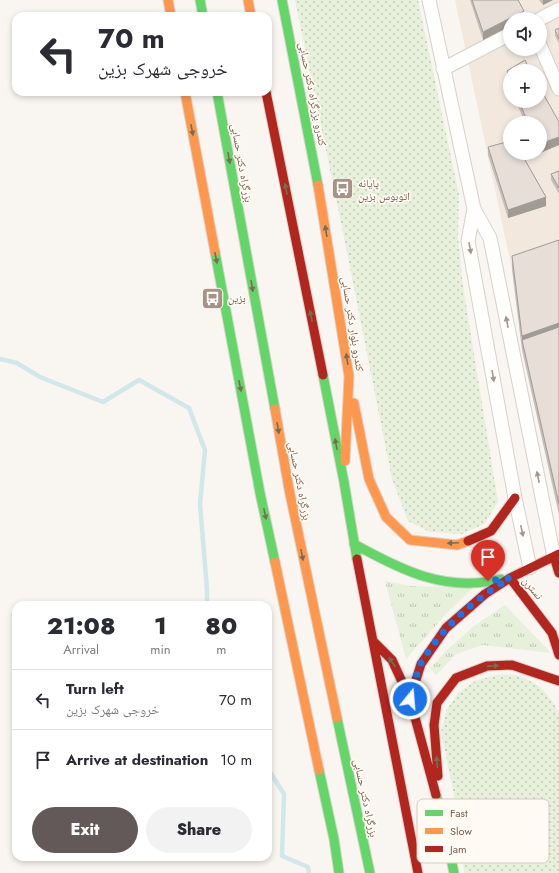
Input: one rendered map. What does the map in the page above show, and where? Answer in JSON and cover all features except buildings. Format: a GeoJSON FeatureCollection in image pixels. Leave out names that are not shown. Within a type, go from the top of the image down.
{"type":"FeatureCollection","features":[{"type":"Feature","properties":{"kind":"main road"},"geometry":{"type":"LineString","coordinates":[[168,0],[170,12]]}},
{"type":"Feature","properties":{"kind":"main road"},"geometry":{"type":"LineString","coordinates":[[200,0],[202,12]]}},
{"type":"Feature","properties":{"kind":"main road"},"geometry":{"type":"LineString","coordinates":[[248,0],[251,12]]}},
{"type":"Feature","properties":{"kind":"main road","name":"کندرو بزرگراه دکتر حسابی"},"geometry":{"type":"LineString","coordinates":[[282,0],[320,194]]}},
{"type":"Feature","properties":{"kind":"main road"},"geometry":{"type":"LineString","coordinates":[[186,96],[260,492],[334,839],[339,873]]}},
{"type":"Feature","properties":{"kind":"main road","name":"بزرگراه دکتر حسابی"},"geometry":{"type":"LineString","coordinates":[[218,96],[289,488],[320,645],[370,873]]}},
{"type":"Feature","properties":{"kind":"main road"},"geometry":{"type":"LineString","coordinates":[[267,96],[344,482],[354,544],[418,873]]}},
{"type":"Feature","properties":{"kind":"main road","name":"کندرو بلوار دکتر حسابی"},"geometry":{"type":"LineString","coordinates":[[320,194],[349,376],[344,482]]}},
{"type":"Feature","properties":{"kind":"main road"},"geometry":{"type":"LineString","coordinates":[[349,376],[369,479],[386,517],[410,540],[457,545],[491,531],[515,498]]}},
{"type":"Feature","properties":{"kind":"main road"},"geometry":{"type":"LineString","coordinates":[[354,544],[407,572],[426,578],[448,582],[477,583],[510,578]]}},
{"type":"Feature","properties":{"kind":"main road"},"geometry":{"type":"LineString","coordinates":[[410,699],[421,664],[446,628],[485,594],[510,578],[556,555],[559,574]]}},
{"type":"Feature","properties":{"kind":"main road","name":"نسترن"},"geometry":{"type":"LineString","coordinates":[[510,578],[552,633],[559,655]]}},
{"type":"Feature","properties":{"kind":"main road"},"geometry":{"type":"LineString","coordinates":[[552,633],[556,623]]}},
{"type":"Feature","properties":{"kind":"main road"},"geometry":{"type":"LineString","coordinates":[[373,641],[392,660],[410,699],[438,799]]}},
{"type":"Feature","properties":{"kind":"main road"},"geometry":{"type":"LineString","coordinates":[[441,799],[434,725],[437,703],[456,678],[487,666],[512,665],[559,681]]}},
{"type":"Feature","properties":{"kind":"main road"},"geometry":{"type":"LineString","coordinates":[[452,863],[454,873]]}},
{"type":"Feature","properties":{"kind":"street"},"geometry":{"type":"LineString","coordinates":[[429,0],[474,209],[490,238],[556,555]]}},
{"type":"Feature","properties":{"kind":"street"},"geometry":{"type":"LineString","coordinates":[[547,15],[559,9]]}},
{"type":"Feature","properties":{"kind":"street"},"geometry":{"type":"LineString","coordinates":[[443,68],[503,38]]}},
{"type":"Feature","properties":{"kind":"street"},"geometry":{"type":"LineString","coordinates":[[545,56],[559,89]]}},
{"type":"Feature","properties":{"kind":"street"},"geometry":{"type":"LineString","coordinates":[[474,209],[468,241],[515,498],[530,568]]}},
{"type":"Feature","properties":{"kind":"shaded area"},"geometry":{"type":"Polygon","coordinates":[[[455,0],[559,0],[559,254],[512,270],[455,0]]]}},
{"type":"Feature","properties":{"kind":"green space"},"geometry":{"type":"Polygon","coordinates":[[[295,0],[418,0],[459,195],[458,237],[463,286],[498,502],[484,524],[462,534],[430,532],[408,521],[392,479],[295,0]]]}},
{"type":"Feature","properties":{"kind":"green space"},"geometry":{"type":"Polygon","coordinates":[[[385,581],[411,586],[473,588],[445,615],[406,659],[385,581]]]}},
{"type":"Feature","properties":{"kind":"green space"},"geometry":{"type":"Polygon","coordinates":[[[505,605],[551,653],[483,645],[456,654],[436,675],[430,668],[448,649],[474,626],[505,605]]]}},
{"type":"Feature","properties":{"kind":"green space"},"geometry":{"type":"Polygon","coordinates":[[[496,675],[515,675],[532,682],[543,690],[552,700],[559,713],[559,873],[464,873],[463,863],[549,863],[549,799],[455,799],[441,732],[446,711],[458,693],[475,681],[496,675]]]}},
{"type":"Feature","properties":{"kind":"waterway"},"geometry":{"type":"LineString","coordinates":[[0,359],[17,363],[40,377],[103,402],[139,380],[189,408],[205,450],[200,504],[207,601]]}},
{"type":"Feature","properties":{"kind":"waterway"},"geometry":{"type":"LineString","coordinates":[[272,775],[284,794],[282,856],[308,867],[309,873]]}},
{"type":"Feature","properties":{"kind":"traffic: fast"},"geometry":{"type":"LineString","coordinates":[[200,0],[202,12]]}},
{"type":"Feature","properties":{"kind":"traffic: fast"},"geometry":{"type":"LineString","coordinates":[[282,0],[318,185]]}},
{"type":"Feature","properties":{"kind":"traffic: fast"},"geometry":{"type":"LineString","coordinates":[[218,96],[275,409]]}},
{"type":"Feature","properties":{"kind":"traffic: fast"},"geometry":{"type":"LineString","coordinates":[[215,252],[260,493],[275,562]]}},
{"type":"Feature","properties":{"kind":"traffic: fast"},"geometry":{"type":"LineString","coordinates":[[323,375],[344,482],[357,559]]}},
{"type":"Feature","properties":{"kind":"traffic: fast"},"geometry":{"type":"LineString","coordinates":[[354,544],[407,570],[443,581],[481,583],[501,579]]}},
{"type":"Feature","properties":{"kind":"traffic: fast"},"geometry":{"type":"LineString","coordinates":[[337,718],[370,873]]}},
{"type":"Feature","properties":{"kind":"traffic: fast"},"geometry":{"type":"LineString","coordinates":[[319,770],[334,839],[339,873]]}},
{"type":"Feature","properties":{"kind":"traffic: fast"},"geometry":{"type":"LineString","coordinates":[[436,795],[437,799]]}},
{"type":"Feature","properties":{"kind":"traffic: fast"},"geometry":{"type":"LineString","coordinates":[[452,863],[454,873]]}},
{"type":"Feature","properties":{"kind":"traffic: slow"},"geometry":{"type":"LineString","coordinates":[[168,0],[170,12]]}},
{"type":"Feature","properties":{"kind":"traffic: slow"},"geometry":{"type":"LineString","coordinates":[[248,0],[250,12]]}},
{"type":"Feature","properties":{"kind":"traffic: slow"},"geometry":{"type":"LineString","coordinates":[[186,96],[215,252]]}},
{"type":"Feature","properties":{"kind":"traffic: slow"},"geometry":{"type":"LineString","coordinates":[[318,185],[349,376],[345,461]]}},
{"type":"Feature","properties":{"kind":"traffic: slow"},"geometry":{"type":"LineString","coordinates":[[354,403],[369,479],[386,517],[410,540],[457,545],[468,541]]}},
{"type":"Feature","properties":{"kind":"traffic: slow"},"geometry":{"type":"LineString","coordinates":[[275,409],[289,489],[337,718]]}},
{"type":"Feature","properties":{"kind":"traffic: slow"},"geometry":{"type":"LineString","coordinates":[[275,562],[319,770]]}},
{"type":"Feature","properties":{"kind":"traffic: jam"},"geometry":{"type":"LineString","coordinates":[[267,96],[323,375]]}},
{"type":"Feature","properties":{"kind":"traffic: jam"},"geometry":{"type":"LineString","coordinates":[[468,541],[491,531],[515,498]]}},
{"type":"Feature","properties":{"kind":"traffic: jam"},"geometry":{"type":"LineString","coordinates":[[410,699],[421,664],[446,628],[485,594],[510,578],[559,554]]}},
{"type":"Feature","properties":{"kind":"traffic: jam"},"geometry":{"type":"LineString","coordinates":[[554,557],[559,573]]}},
{"type":"Feature","properties":{"kind":"traffic: jam"},"geometry":{"type":"LineString","coordinates":[[357,559],[418,873]]}},
{"type":"Feature","properties":{"kind":"traffic: jam"},"geometry":{"type":"LineString","coordinates":[[510,578],[552,633],[559,655]]}},
{"type":"Feature","properties":{"kind":"traffic: jam"},"geometry":{"type":"LineString","coordinates":[[373,641],[392,660],[410,699],[436,795]]}},
{"type":"Feature","properties":{"kind":"traffic: jam"},"geometry":{"type":"LineString","coordinates":[[438,776],[434,725],[437,703],[456,678],[487,666],[512,665],[559,681]]}},
{"type":"Feature","properties":{"kind":"place","name":"پایانه اتوبوس بزین"},"geometry":{"type":"Point","coordinates":[342,189]}},
{"type":"Feature","properties":{"kind":"place","name":"بزین"},"geometry":{"type":"Point","coordinates":[213,298]}},
{"type":"Feature","properties":{"kind":"route"},"geometry":{"type":"LineString","coordinates":[[410,699],[421,664],[446,628],[485,594],[510,578],[488,581]]}}]}
